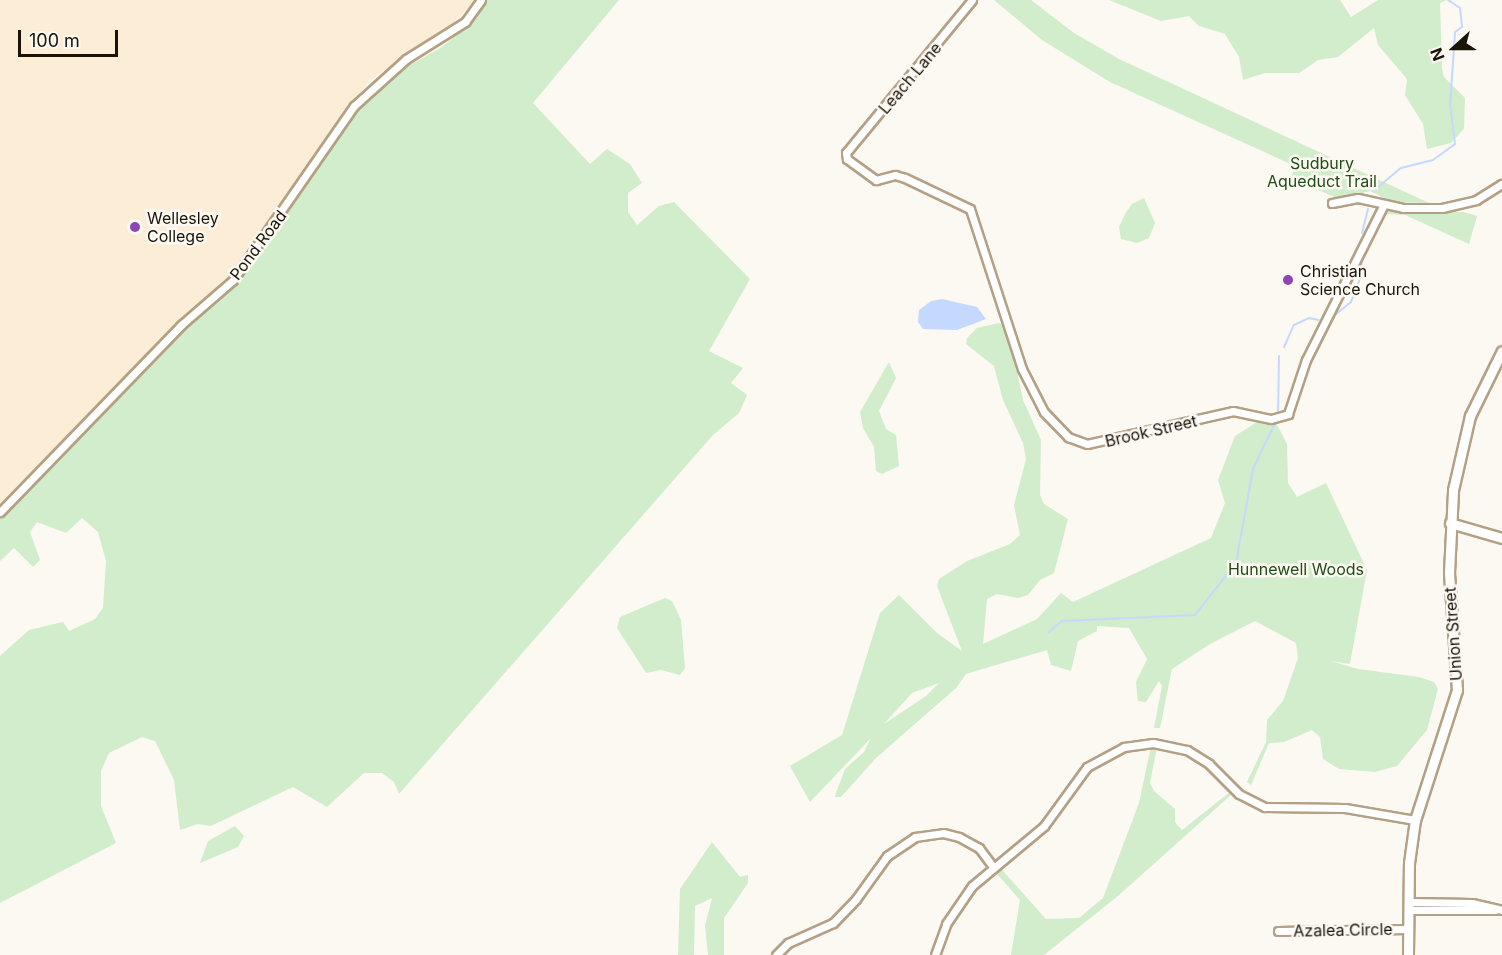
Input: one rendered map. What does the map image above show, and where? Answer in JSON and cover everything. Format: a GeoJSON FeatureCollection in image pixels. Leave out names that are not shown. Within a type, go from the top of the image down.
{"type":"FeatureCollection","features":[{"type":"Feature","properties":{"kind":"street","name":"Pond Road"},"geometry":{"type":"LineString","coordinates":[[0,512],[182,325],[233,280],[354,106],[406,59],[465,22],[481,0]]}},
{"type":"Feature","properties":{"kind":"street","name":"Leach Lane"},"geometry":{"type":"LineString","coordinates":[[846,153],[972,0]]}},
{"type":"Feature","properties":{"kind":"street","name":"Brook Street"},"geometry":{"type":"LineString","coordinates":[[846,153],[847,159],[876,180],[894,175],[905,178],[970,209],[1022,369],[1044,412],[1068,438],[1087,444],[1233,411],[1271,419],[1288,414],[1306,360],[1384,204]]}},
{"type":"Feature","properties":{"kind":"street"},"geometry":{"type":"LineString","coordinates":[[1332,203],[1358,198],[1413,209],[1454,206],[1485,196],[1502,184]]}},
{"type":"Feature","properties":{"kind":"street","name":"Union Street"},"geometry":{"type":"LineString","coordinates":[[1408,955],[1408,906],[1415,820],[1457,690],[1450,601],[1450,523],[1466,428],[1502,351]]}},
{"type":"Feature","properties":{"kind":"street"},"geometry":{"type":"LineString","coordinates":[[1450,523],[1502,538]]}},
{"type":"Feature","properties":{"kind":"street"},"geometry":{"type":"LineString","coordinates":[[935,955],[955,908],[992,865],[1044,826],[1087,767],[1115,750],[1143,743],[1170,745],[1195,754],[1239,794],[1258,805],[1279,809],[1357,810],[1415,820]]}},
{"type":"Feature","properties":{"kind":"street"},"geometry":{"type":"LineString","coordinates":[[776,955],[788,943],[833,922],[856,899],[887,856],[915,837],[934,833],[959,837],[979,848],[992,865]]}},
{"type":"Feature","properties":{"kind":"street"},"geometry":{"type":"LineString","coordinates":[[1408,906],[1472,903],[1502,910]]}},
{"type":"Feature","properties":{"kind":"street","name":"Azalea Circle"},"geometry":{"type":"LineString","coordinates":[[1278,931],[1408,929]]}},
{"type":"Feature","properties":{"kind":"shaded area","name":"Wellesley College"},"geometry":{"type":"Polygon","coordinates":[[[0,0],[475,0],[452,24],[369,81],[234,277],[202,300],[0,503],[0,0]]]}},
{"type":"Feature","properties":{"kind":"green space"},"geometry":{"type":"Polygon","coordinates":[[[483,0],[619,0],[533,103],[590,164],[607,149],[630,164],[642,183],[628,193],[628,212],[637,225],[659,206],[674,202],[750,279],[709,351],[743,368],[731,383],[747,395],[739,413],[713,435],[399,794],[394,782],[382,773],[364,773],[327,807],[293,787],[211,826],[198,824],[180,830],[174,780],[155,741],[142,737],[109,753],[101,771],[101,806],[116,843],[0,903],[0,656],[29,630],[63,622],[69,631],[95,619],[103,608],[106,561],[98,532],[82,518],[66,533],[37,522],[30,532],[40,560],[33,567],[14,548],[0,561],[0,517],[188,326],[232,288],[356,110],[394,74],[442,47],[464,29],[483,0]]]}},
{"type":"Feature","properties":{"kind":"green space","name":"Sudbury Aqueduct Trail"},"geometry":{"type":"Polygon","coordinates":[[[994,0],[1031,0],[1074,33],[1119,59],[1429,203],[1392,202],[1370,191],[1339,199],[1291,178],[1295,166],[1110,82],[1042,40],[994,0]]]}},
{"type":"Feature","properties":{"kind":"green space"},"geometry":{"type":"Polygon","coordinates":[[[1109,0],[1340,0],[1351,17],[1378,0],[1447,0],[1440,3],[1442,69],[1444,77],[1465,98],[1464,129],[1451,143],[1427,149],[1423,124],[1405,95],[1407,79],[1378,45],[1374,28],[1338,57],[1318,60],[1299,73],[1265,73],[1243,80],[1239,57],[1225,34],[1199,26],[1189,16],[1161,21],[1109,0]]]}},
{"type":"Feature","properties":{"kind":"green space"},"geometry":{"type":"Polygon","coordinates":[[[1144,198],[1155,223],[1149,238],[1137,243],[1121,239],[1119,227],[1125,214],[1132,204],[1144,198]]]}},
{"type":"Feature","properties":{"kind":"green space","name":"Sudbury Aqueduct Trail"},"geometry":{"type":"Polygon","coordinates":[[[1385,210],[1464,212],[1477,216],[1469,244],[1405,215],[1383,214],[1385,210]]]}},
{"type":"Feature","properties":{"kind":"green space","name":"Hunnewell Woods"},"geometry":{"type":"Polygon","coordinates":[[[999,323],[1008,328],[1023,400],[1041,440],[1040,495],[1044,504],[1068,519],[1054,573],[1040,580],[1028,595],[1018,598],[997,594],[987,599],[983,644],[1037,619],[1061,593],[1073,602],[1211,538],[1225,503],[1218,480],[1235,436],[1257,422],[1275,421],[1287,444],[1288,483],[1297,497],[1326,483],[1367,570],[1350,664],[1331,661],[1358,669],[1419,677],[1434,682],[1438,689],[1427,730],[1397,766],[1375,772],[1339,769],[1323,759],[1320,737],[1312,730],[1284,742],[1269,743],[1251,785],[1247,782],[1266,742],[1267,720],[1283,701],[1298,658],[1296,643],[1255,621],[1210,644],[1172,669],[1160,728],[1154,728],[1162,686],[1159,681],[1146,702],[1138,701],[1136,682],[1147,659],[1129,628],[1097,626],[1097,631],[1078,641],[1071,671],[1051,665],[1047,650],[966,674],[956,688],[876,758],[841,797],[835,797],[845,769],[864,752],[871,738],[810,802],[790,766],[842,735],[880,613],[899,595],[937,633],[962,651],[937,586],[939,579],[967,561],[1010,544],[1020,535],[1014,505],[1026,459],[1023,443],[1003,400],[994,366],[966,344],[967,338],[977,328],[999,323]],[[939,683],[912,693],[884,724],[926,696],[939,683]]]}},
{"type":"Feature","properties":{"kind":"green space"},"geometry":{"type":"Polygon","coordinates":[[[889,362],[896,378],[879,411],[886,429],[896,435],[899,466],[882,474],[876,471],[874,447],[863,428],[860,412],[889,362]]]}},
{"type":"Feature","properties":{"kind":"green space"},"geometry":{"type":"Polygon","coordinates":[[[665,598],[672,601],[681,620],[685,668],[680,675],[661,670],[646,673],[617,628],[620,617],[665,598]]]}},
{"type":"Feature","properties":{"kind":"green space"},"geometry":{"type":"Polygon","coordinates":[[[1151,746],[1157,747],[1150,783],[1154,791],[1175,809],[1175,822],[1182,830],[1230,792],[1232,794],[1118,896],[1044,955],[1011,955],[1020,900],[990,866],[995,862],[1046,919],[1079,918],[1103,898],[1139,803],[1151,746]]]}},
{"type":"Feature","properties":{"kind":"green space"},"geometry":{"type":"Polygon","coordinates":[[[235,826],[244,836],[238,847],[200,863],[208,841],[235,826]]]}},
{"type":"Feature","properties":{"kind":"green space"},"geometry":{"type":"Polygon","coordinates":[[[712,842],[740,877],[748,875],[748,883],[724,918],[724,955],[708,955],[705,926],[712,898],[695,906],[694,955],[678,955],[680,889],[712,842]]]}},
{"type":"Feature","properties":{"kind":"water"},"geometry":{"type":"Polygon","coordinates":[[[942,299],[977,307],[986,319],[957,330],[923,329],[918,322],[919,310],[931,301],[942,299]]]}},
{"type":"Feature","properties":{"kind":"waterway"},"geometry":{"type":"LineString","coordinates":[[1377,188],[1401,168],[1433,160],[1455,144],[1450,106],[1455,32],[1462,27],[1460,8],[1448,0]]}},
{"type":"Feature","properties":{"kind":"waterway"},"geometry":{"type":"LineString","coordinates":[[1362,233],[1368,209]]}},
{"type":"Feature","properties":{"kind":"waterway"},"geometry":{"type":"LineString","coordinates":[[1330,319],[1351,302],[1362,274],[1361,254],[1368,246]]}},
{"type":"Feature","properties":{"kind":"waterway"},"geometry":{"type":"LineString","coordinates":[[1284,347],[1294,325],[1309,318],[1319,320]]}},
{"type":"Feature","properties":{"kind":"waterway"},"geometry":{"type":"LineString","coordinates":[[1278,413],[1279,356]]}},
{"type":"Feature","properties":{"kind":"waterway"},"geometry":{"type":"LineString","coordinates":[[1049,632],[1062,621],[1195,615],[1236,563],[1253,469],[1275,423]]}},
{"type":"Feature","properties":{"kind":"place","name":"Wellesley College"},"geometry":{"type":"Point","coordinates":[135,227]}},
{"type":"Feature","properties":{"kind":"place","name":"Christian Science Church"},"geometry":{"type":"Point","coordinates":[1288,280]}}]}
